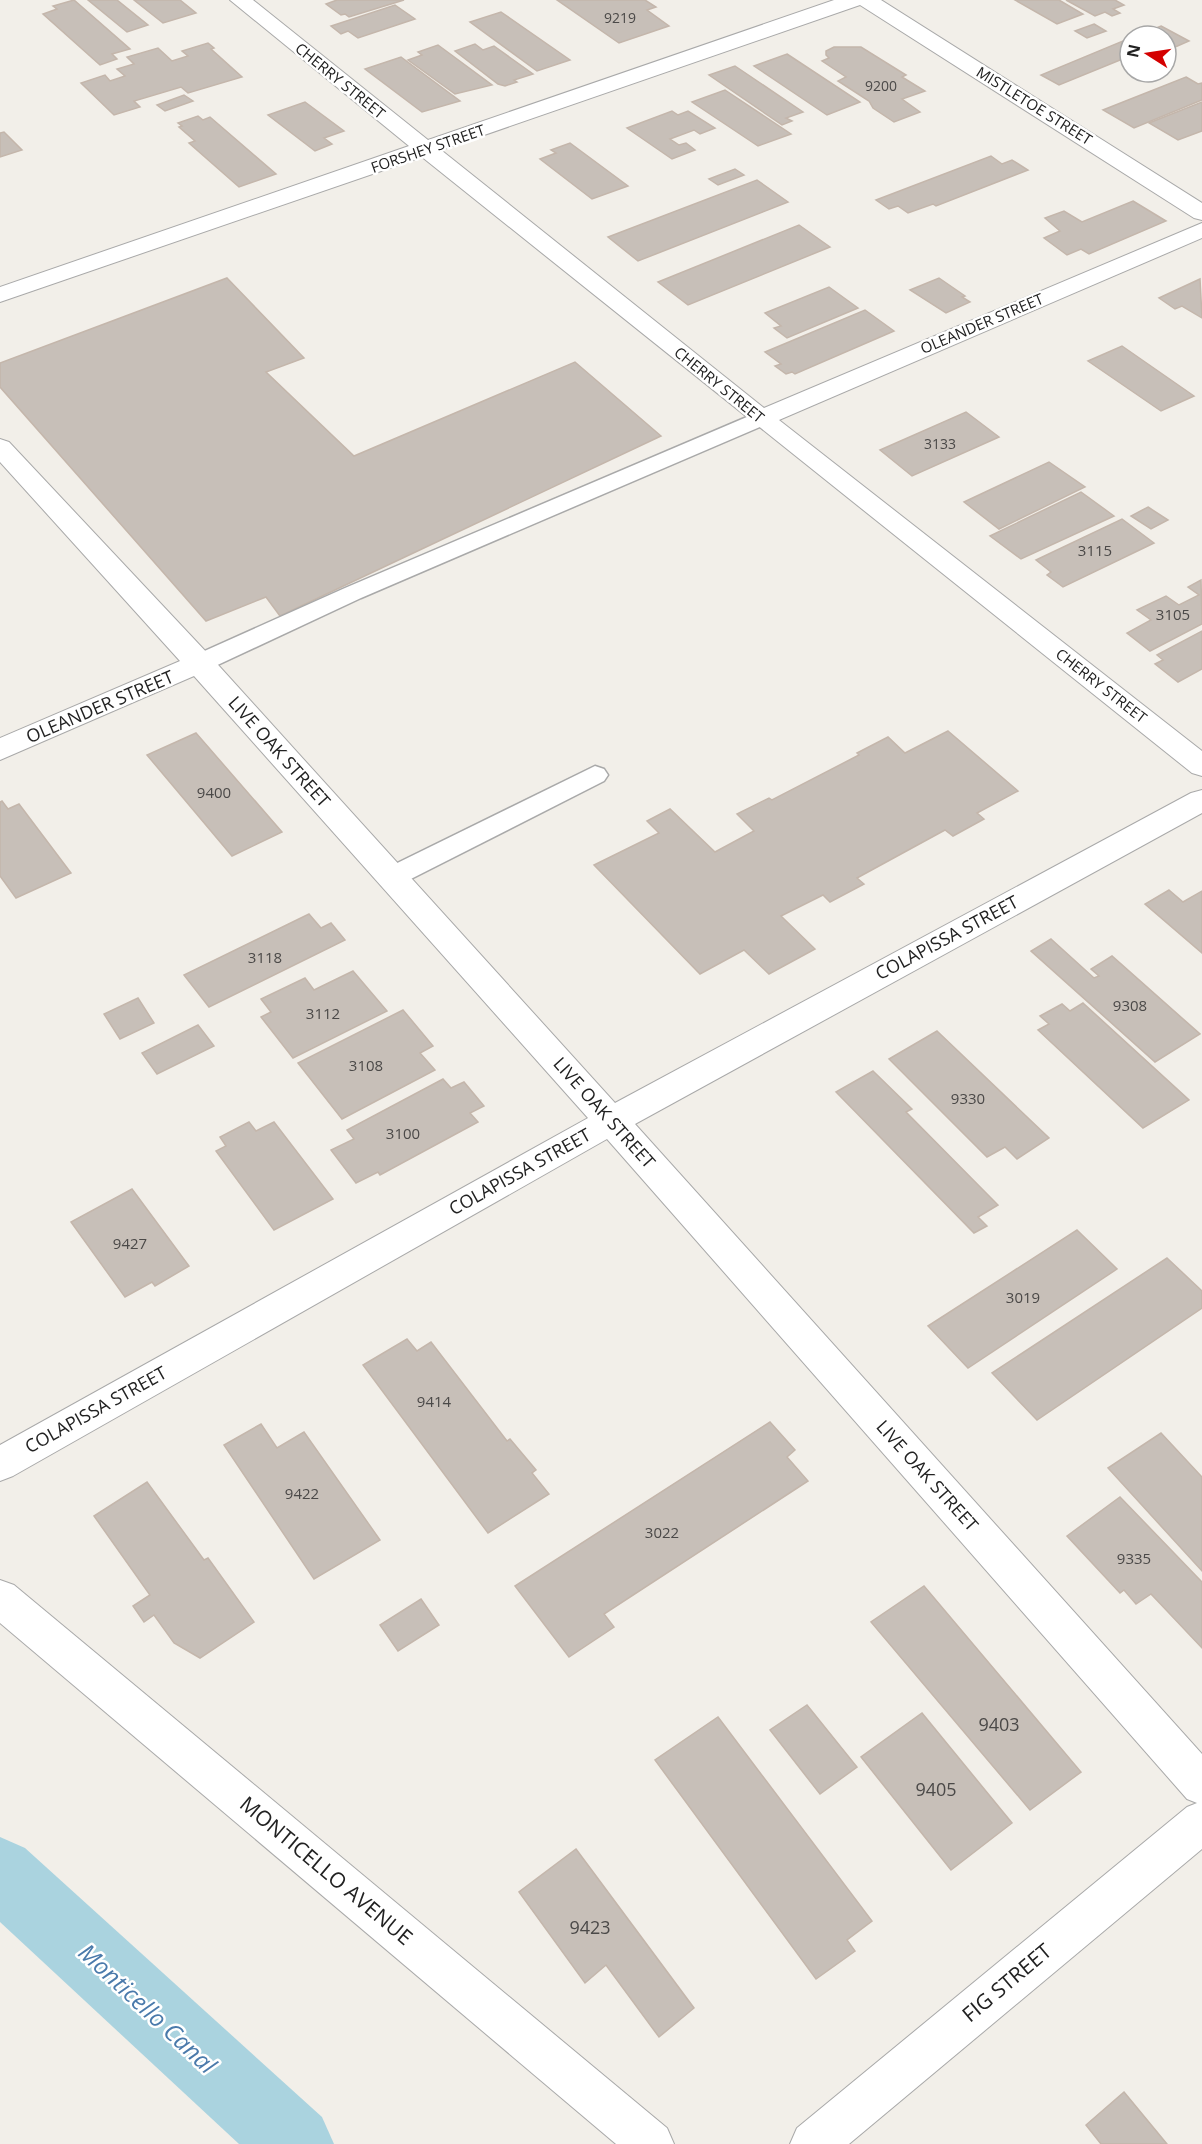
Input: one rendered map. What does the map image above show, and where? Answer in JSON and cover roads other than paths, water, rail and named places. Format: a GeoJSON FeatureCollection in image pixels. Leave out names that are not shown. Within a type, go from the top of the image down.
{"type":"FeatureCollection","features":[{"type":"Feature","properties":{"kind":"street","name":"CHERRY STREET"},"geometry":{"type":"LineString","coordinates":[[240,0],[761,418],[1202,766]]}},
{"type":"Feature","properties":{"kind":"street","name":"FORSHEY STREET"},"geometry":{"type":"LineString","coordinates":[[0,295],[854,0]]}},
{"type":"Feature","properties":{"kind":"street","name":"MISTLETOE STREET"},"geometry":{"type":"LineString","coordinates":[[867,0],[1202,213]]}},
{"type":"Feature","properties":{"kind":"street","name":"OLEANDER STREET"},"geometry":{"type":"LineString","coordinates":[[761,418],[1202,230]]}},
{"type":"Feature","properties":{"kind":"street","name":"LIVE OAK STREET"},"geometry":{"type":"LineString","coordinates":[[0,447],[200,663],[611,1120],[1202,1785]]}},
{"type":"Feature","properties":{"kind":"street","name":"OLEANDER STREET"},"geometry":{"type":"LineString","coordinates":[[0,750],[200,663]]}},
{"type":"Feature","properties":{"kind":"street","name":"COLAPISSA STREET"},"geometry":{"type":"LineString","coordinates":[[0,1464],[611,1120],[1202,800]]}},
{"type":"Feature","properties":{"kind":"street","name":"MONTICELLO AVENUE"},"geometry":{"type":"LineString","coordinates":[[0,1598],[651,2144]]}},
{"type":"Feature","properties":{"kind":"street","name":"FIG STREET"},"geometry":{"type":"LineString","coordinates":[[813,2144],[1202,1821]]}},
{"type":"Feature","properties":{"kind":"lane"},"geometry":{"type":"LineString","coordinates":[[200,663],[353,593],[761,418]]}},
{"type":"Feature","properties":{"kind":"lane"},"geometry":{"type":"LineString","coordinates":[[392,877],[595,775]]}},
{"type":"Feature","properties":{"kind":"waterway","name":"Monticello Canal"},"geometry":{"type":"LineString","coordinates":[[0,1873],[295,2144]]}}]}
